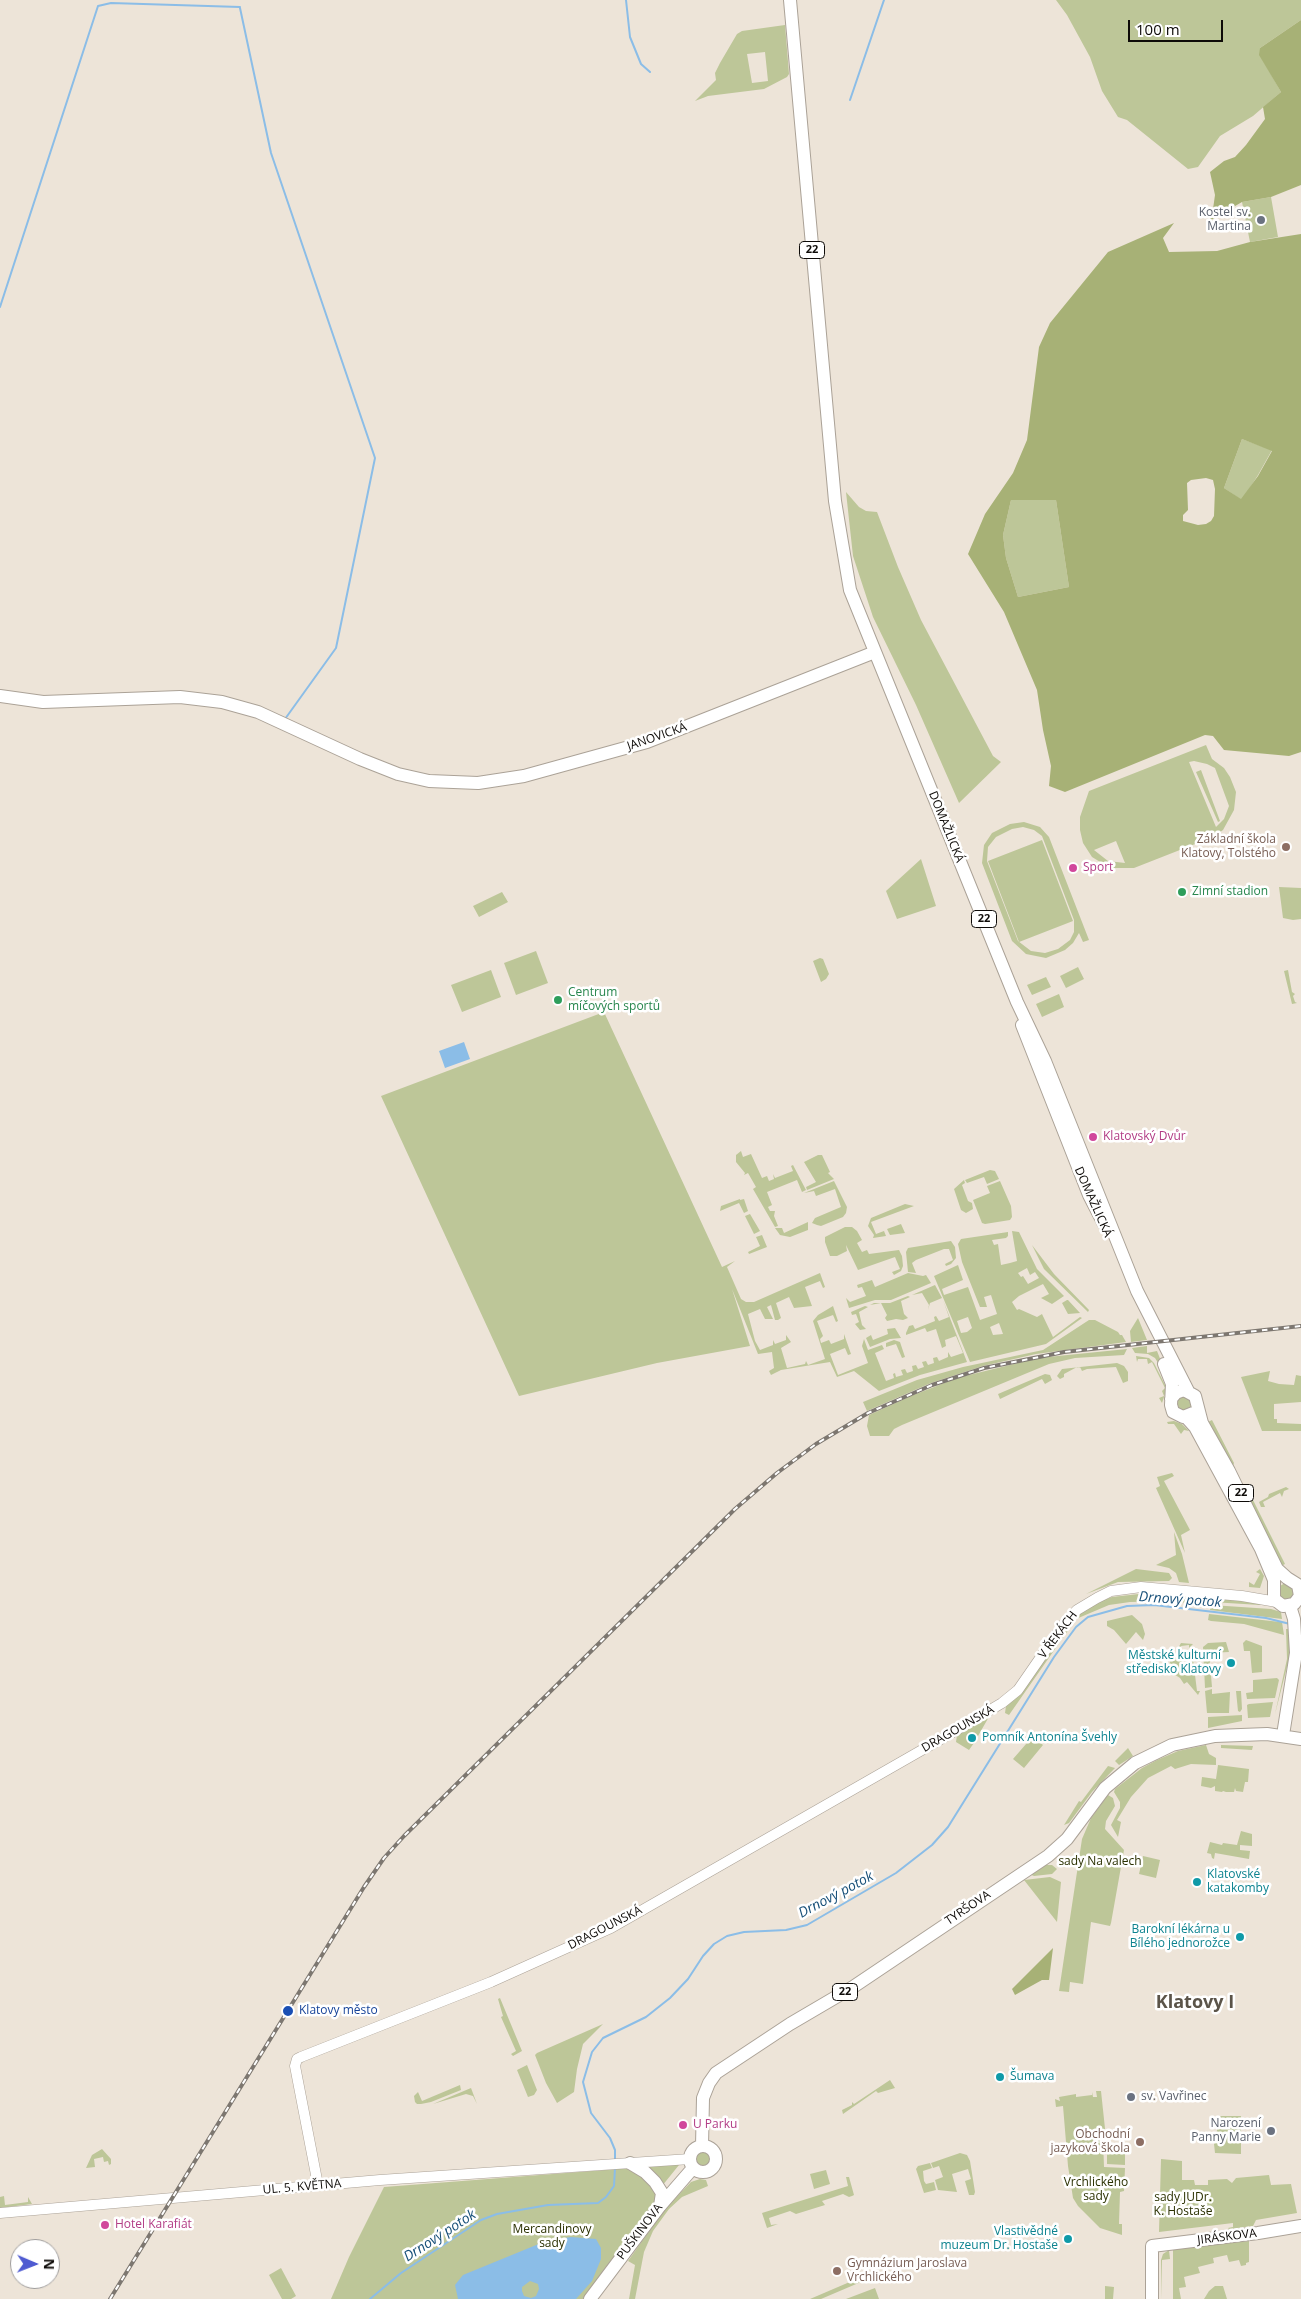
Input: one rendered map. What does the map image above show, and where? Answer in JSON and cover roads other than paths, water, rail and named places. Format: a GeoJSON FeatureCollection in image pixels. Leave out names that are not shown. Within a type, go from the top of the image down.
{"type":"FeatureCollection","features":[{"type":"Feature","properties":{"kind":"main road","name":"22"},"geometry":{"type":"LineString","coordinates":[[790,0],[835,500],[850,590],[875,652]]}},
{"type":"Feature","properties":{"kind":"main road","name":"JANOVICKÁ"},"geometry":{"type":"LineString","coordinates":[[0,696],[43,702],[180,697],[222,702],[276,720],[380,768],[428,781],[465,784],[524,776],[613,752],[674,732],[875,652]]}},
{"type":"Feature","properties":{"kind":"main road","name":"DOMAŽLICKÁ"},"geometry":{"type":"LineString","coordinates":[[875,652],[1017,1002],[1045,1061],[1137,1292],[1188,1391]]}},
{"type":"Feature","properties":{"kind":"main road","name":"DOMAŽLICKÁ"},"geometry":{"type":"LineString","coordinates":[[1017,1002],[1029,1046],[1089,1195],[1103,1221],[1171,1380],[1172,1399]]}},
{"type":"Feature","properties":{"kind":"main road","name":"22"},"geometry":{"type":"LineString","coordinates":[[1188,1391],[1195,1396],[1202,1424],[1229,1471],[1278,1569],[1298,1585],[1300,1596],[1297,1602],[1290,1606]]}},
{"type":"Feature","properties":{"kind":"main road"},"geometry":{"type":"LineString","coordinates":[[1172,1399],[1176,1393],[1188,1391]]}},
{"type":"Feature","properties":{"kind":"main road","name":"22"},"geometry":{"type":"LineString","coordinates":[[1172,1399],[1174,1412],[1179,1416],[1186,1417],[1195,1427],[1261,1549],[1272,1572],[1274,1593]]}},
{"type":"Feature","properties":{"kind":"main road"},"geometry":{"type":"LineString","coordinates":[[1186,1417],[1193,1414],[1197,1407]]}},
{"type":"Feature","properties":{"kind":"main road"},"geometry":{"type":"LineString","coordinates":[[1284,1735],[1296,1653],[1294,1625],[1290,1606],[1274,1593],[1279,1580],[1287,1578]]}},
{"type":"Feature","properties":{"kind":"main road","name":"TYRŠOVA"},"geometry":{"type":"LineString","coordinates":[[702,2146],[703,2098],[709,2083],[716,2073],[790,2024],[853,1987],[1048,1856],[1067,1839],[1100,1792],[1130,1767],[1157,1751],[1203,1738],[1228,1734],[1284,1735],[1301,1739]]}},
{"type":"Feature","properties":{"kind":"main road"},"geometry":{"type":"LineString","coordinates":[[702,2146],[714,2152],[715,2164],[710,2170],[705,2172],[692,2164],[693,2150],[702,2146]]}},
{"type":"Feature","properties":{"kind":"main road"},"geometry":{"type":"LineString","coordinates":[[628,2163],[645,2172],[656,2182],[662,2193],[660,2206]]}},
{"type":"Feature","properties":{"kind":"main road","name":"PUŠKINOVA"},"geometry":{"type":"LineString","coordinates":[[590,2299],[692,2164]]}},
{"type":"Feature","properties":{"kind":"main road","name":"JIRÁSKOVA"},"geometry":{"type":"LineString","coordinates":[[1152,2299],[1152,2246],[1301,2226]]}},
{"type":"Feature","properties":{"kind":"street","name":"V ŘEKÁCH"},"geometry":{"type":"LineString","coordinates":[[1008,1700],[1018,1690],[1063,1625],[1077,1610],[1111,1591],[1141,1587],[1242,1596],[1274,1593]]}},
{"type":"Feature","properties":{"kind":"street","name":"DRAGOUNSKÁ"},"geometry":{"type":"LineString","coordinates":[[318,2185],[295,2066],[297,2059],[491,1982],[611,1928],[1008,1700]]}},
{"type":"Feature","properties":{"kind":"street","name":"UL. 5. KVĚTNA"},"geometry":{"type":"LineString","coordinates":[[0,2213],[318,2185],[628,2163],[692,2164]]}},
{"type":"Feature","properties":{"kind":"water"},"geometry":{"type":"Polygon","coordinates":[[[464,1042],[470,1059],[445,1068],[439,1051],[464,1042]]]}},
{"type":"Feature","properties":{"kind":"water"},"geometry":{"type":"Polygon","coordinates":[[[571,2237],[596,2239],[601,2248],[601,2259],[592,2281],[576,2299],[458,2299],[455,2285],[463,2275],[546,2241],[571,2237]],[[530,2281],[522,2287],[524,2296],[531,2298],[536,2296],[539,2289],[538,2284],[530,2281]]]}},
{"type":"Feature","properties":{"kind":"waterway"},"geometry":{"type":"LineString","coordinates":[[626,0],[630,37],[641,64],[650,72]]}},
{"type":"Feature","properties":{"kind":"waterway"},"geometry":{"type":"LineString","coordinates":[[850,100],[884,0]]}},
{"type":"Feature","properties":{"kind":"waterway"},"geometry":{"type":"LineString","coordinates":[[0,307],[98,6],[111,3],[240,7]]}},
{"type":"Feature","properties":{"kind":"waterway"},"geometry":{"type":"LineString","coordinates":[[240,8],[271,153],[375,458],[336,648],[285,719]]}},
{"type":"Feature","properties":{"kind":"waterway","name":"Drnový potok"},"geometry":{"type":"LineString","coordinates":[[615,2161],[615,2150],[610,2138],[591,2113],[583,2082],[592,2052],[603,2038],[646,2017],[670,1998],[688,1979],[703,1956],[714,1944],[727,1936],[744,1932],[786,1930],[807,1925],[896,1873],[932,1845],[948,1827],[1054,1657],[1076,1627],[1088,1617],[1127,1606],[1154,1605],[1266,1618],[1290,1624]]}},
{"type":"Feature","properties":{"kind":"waterway","name":"Drnový potok"},"geometry":{"type":"LineString","coordinates":[[370,2299],[401,2273],[481,2220],[497,2214],[548,2205],[598,2203],[606,2197],[614,2186],[615,2168]]}},
{"type":"Feature","properties":{"kind":"railway"},"geometry":{"type":"LineString","coordinates":[[110,2299],[364,1887],[384,1858],[735,1509],[777,1473],[816,1444],[868,1413],[932,1385],[984,1368],[1064,1352],[1301,1326]]}},
{"type":"Feature","properties":{"kind":"place","name":"Kostel sv. Martina"},"geometry":{"type":"Point","coordinates":[1261,220]}},
{"type":"Feature","properties":{"kind":"place","name":"Základní škola Klatovy, Tolstého"},"geometry":{"type":"Point","coordinates":[1286,847]}},
{"type":"Feature","properties":{"kind":"place","name":"Sport"},"geometry":{"type":"Point","coordinates":[1073,868]}},
{"type":"Feature","properties":{"kind":"place","name":"Zimní stadion"},"geometry":{"type":"Point","coordinates":[1182,892]}},
{"type":"Feature","properties":{"kind":"place","name":"Centrum míčových sportů"},"geometry":{"type":"Point","coordinates":[558,1000]}},
{"type":"Feature","properties":{"kind":"place","name":"Klatovský Dvůr"},"geometry":{"type":"Point","coordinates":[1093,1137]}},
{"type":"Feature","properties":{"kind":"place","name":"Městské kulturní středisko Klatovy"},"geometry":{"type":"Point","coordinates":[1231,1663]}},
{"type":"Feature","properties":{"kind":"place","name":"Pomník Antonína Švehly"},"geometry":{"type":"Point","coordinates":[972,1738]}},
{"type":"Feature","properties":{"kind":"place","name":"Klatovské katakomby"},"geometry":{"type":"Point","coordinates":[1197,1882]}},
{"type":"Feature","properties":{"kind":"place","name":"Barokní lékárna u Bílého jednorožce"},"geometry":{"type":"Point","coordinates":[1240,1937]}},
{"type":"Feature","properties":{"kind":"place","name":"Klatovy město"},"geometry":{"type":"Point","coordinates":[288,2011]}},
{"type":"Feature","properties":{"kind":"place","name":"Šumava"},"geometry":{"type":"Point","coordinates":[1000,2077]}},
{"type":"Feature","properties":{"kind":"place","name":"sv. Vavřinec"},"geometry":{"type":"Point","coordinates":[1131,2097]}},
{"type":"Feature","properties":{"kind":"place","name":"U Parku"},"geometry":{"type":"Point","coordinates":[683,2125]}},
{"type":"Feature","properties":{"kind":"place","name":"Narození Panny Marie"},"geometry":{"type":"Point","coordinates":[1271,2131]}},
{"type":"Feature","properties":{"kind":"place","name":"Obchodní jazyková škola"},"geometry":{"type":"Point","coordinates":[1140,2142]}},
{"type":"Feature","properties":{"kind":"place","name":"Hotel Karafiát"},"geometry":{"type":"Point","coordinates":[105,2225]}},
{"type":"Feature","properties":{"kind":"place","name":"Vlastivědné muzeum Dr. Hostaše"},"geometry":{"type":"Point","coordinates":[1068,2239]}},
{"type":"Feature","properties":{"kind":"place","name":"Gymnázium Jaroslava Vrchlického"},"geometry":{"type":"Point","coordinates":[837,2271]}},
{"type":"Feature","properties":{"kind":"district","name":"Klatovy I"},"geometry":{"type":"Point","coordinates":[1195,2003]}},
{"type":"Feature","properties":{"kind":"park label","name":"sady Na valech"},"geometry":{"type":"Point","coordinates":[1100,1862]}},
{"type":"Feature","properties":{"kind":"park label","name":"Vrchlického sady"},"geometry":{"type":"Point","coordinates":[1096,2190]}},
{"type":"Feature","properties":{"kind":"park label","name":"sady JUDr. K. Hostaše"},"geometry":{"type":"Point","coordinates":[1183,2205]}},
{"type":"Feature","properties":{"kind":"park label","name":"Mercandinovy sady"},"geometry":{"type":"Point","coordinates":[552,2237]}}]}
